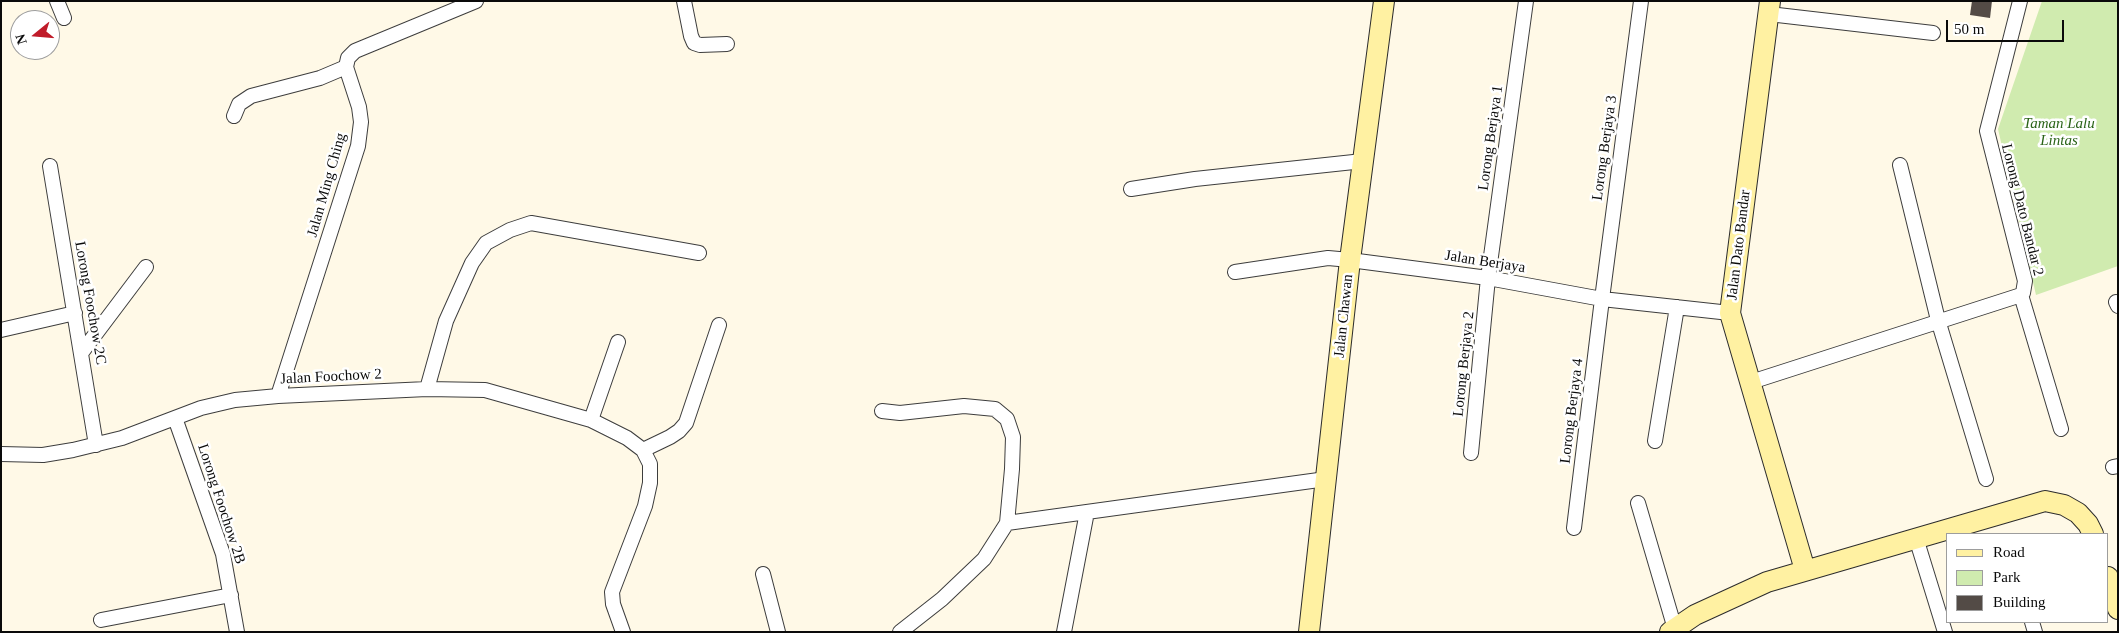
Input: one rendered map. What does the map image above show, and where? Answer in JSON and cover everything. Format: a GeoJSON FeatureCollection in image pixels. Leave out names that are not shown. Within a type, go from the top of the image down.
{"type":"FeatureCollection","features":[{"type":"Feature","properties":{"kind":"street"},"geometry":{"type":"LineString","coordinates":[[57,1],[64,18]]}},
{"type":"Feature","properties":{"kind":"street"},"geometry":{"type":"LineString","coordinates":[[234,116],[239,104],[251,96],[320,78],[346,67],[348,58],[355,51],[476,1]]}},
{"type":"Feature","properties":{"kind":"street"},"geometry":{"type":"LineString","coordinates":[[684,1],[690,36],[694,42],[700,44],[727,44]]}},
{"type":"Feature","properties":{"kind":"street","name":"Jalan Chawan"},"geometry":{"type":"LineString","coordinates":[[1309,632],[1350,260],[1384,1]]}},
{"type":"Feature","properties":{"kind":"street","name":"Lorong Berjaya 1"},"geometry":{"type":"LineString","coordinates":[[1488,278],[1526,1]]}},
{"type":"Feature","properties":{"kind":"street","name":"Lorong Berjaya 3"},"geometry":{"type":"LineString","coordinates":[[1602,299],[1641,1]]}},
{"type":"Feature","properties":{"kind":"street","name":"Lorong Dato Bandar 2"},"geometry":{"type":"LineString","coordinates":[[1751,382],[1938,320],[2021,295],[2025,289],[2025,281],[1987,132],[2020,1]]}},
{"type":"Feature","properties":{"kind":"street"},"geometry":{"type":"LineString","coordinates":[[1770,8],[1934,33]]}},
{"type":"Feature","properties":{"kind":"street","name":"Jalan Dato Bandar"},"geometry":{"type":"LineString","coordinates":[[1770,8],[1730,314],[1805,570]]}},
{"type":"Feature","properties":{"kind":"street","name":"Jalan Ming Ching"},"geometry":{"type":"LineString","coordinates":[[278,396],[358,146],[361,122],[359,107],[346,67]]}},
{"type":"Feature","properties":{"kind":"street"},"geometry":{"type":"LineString","coordinates":[[1131,189],[1204,178],[1363,161]]}},
{"type":"Feature","properties":{"kind":"street","name":"Lorong Foochow 2C"},"geometry":{"type":"LineString","coordinates":[[50,166],[96,445]]}},
{"type":"Feature","properties":{"kind":"street"},"geometry":{"type":"LineString","coordinates":[[1900,166],[1938,320],[1986,479]]}},
{"type":"Feature","properties":{"kind":"street"},"geometry":{"type":"LineString","coordinates":[[427,388],[446,321],[472,263],[486,243],[510,230],[531,223],[699,253]]}},
{"type":"Feature","properties":{"kind":"street","name":"Jalan Berjaya"},"geometry":{"type":"LineString","coordinates":[[1235,272],[1328,258],[1488,278],[1602,299],[1730,314]]}},
{"type":"Feature","properties":{"kind":"street"},"geometry":{"type":"LineString","coordinates":[[82,352],[146,267]]}},
{"type":"Feature","properties":{"kind":"street","name":"Lorong Berjaya 2"},"geometry":{"type":"LineString","coordinates":[[1471,453],[1488,278]]}},
{"type":"Feature","properties":{"kind":"street"},"geometry":{"type":"LineString","coordinates":[[2021,295],[2061,429]]}},
{"type":"Feature","properties":{"kind":"street","name":"Lorong Berjaya 4"},"geometry":{"type":"LineString","coordinates":[[1574,528],[1602,299]]}},
{"type":"Feature","properties":{"kind":"street"},"geometry":{"type":"LineString","coordinates":[[1655,442],[1677,307]]}},
{"type":"Feature","properties":{"kind":"street"},"geometry":{"type":"LineString","coordinates":[[1,330],[75,313]]}},
{"type":"Feature","properties":{"kind":"street"},"geometry":{"type":"LineString","coordinates":[[643,450],[680,431],[686,423],[719,324]]}},
{"type":"Feature","properties":{"kind":"street"},"geometry":{"type":"LineString","coordinates":[[591,420],[618,342]]}},
{"type":"Feature","properties":{"kind":"street","name":"Jalan Foochow 2"},"geometry":{"type":"LineString","coordinates":[[1,454],[43,455],[96,445],[122,438],[201,408],[235,400],[278,396],[427,388],[485,390],[591,420],[627,438],[643,450],[650,464],[650,483],[646,506],[612,592],[613,604],[623,632]]}},
{"type":"Feature","properties":{"kind":"street"},"geometry":{"type":"LineString","coordinates":[[882,411],[900,413],[964,406],[995,409],[1007,419],[1013,437],[1014,452],[1007,523],[984,560],[942,599],[900,632]]}},
{"type":"Feature","properties":{"kind":"street","name":"Lorong Foochow 2B"},"geometry":{"type":"LineString","coordinates":[[175,418],[223,554],[237,632]]}},
{"type":"Feature","properties":{"kind":"street"},"geometry":{"type":"LineString","coordinates":[[1007,523],[1326,479]]}},
{"type":"Feature","properties":{"kind":"street"},"geometry":{"type":"LineString","coordinates":[[1638,503],[1672,630],[1695,615],[1767,582],[2045,501],[2064,505],[2078,513],[2088,524],[2092,533]]}},
{"type":"Feature","properties":{"kind":"street"},"geometry":{"type":"LineString","coordinates":[[1064,632],[1087,512]]}},
{"type":"Feature","properties":{"kind":"street"},"geometry":{"type":"LineString","coordinates":[[1916,538],[1945,632]]}},
{"type":"Feature","properties":{"kind":"street"},"geometry":{"type":"LineString","coordinates":[[763,574],[778,632]]}},
{"type":"Feature","properties":{"kind":"street"},"geometry":{"type":"LineString","coordinates":[[2109,579],[2118,609]]}},
{"type":"Feature","properties":{"kind":"street"},"geometry":{"type":"LineString","coordinates":[[101,620],[231,595]]}},
{"type":"Feature","properties":{"kind":"green space","name":"Taman Lalu Lintas"},"geometry":{"type":"Polygon","coordinates":[[[2042,1],[2118,1],[2118,266],[2036,295],[1998,129],[2042,1]]]}},
{"type":"Feature","properties":{"kind":"building"},"geometry":{"type":"Polygon","coordinates":[[[1972,1],[1992,1],[1990,18],[1970,15],[1972,1]]]}}]}
